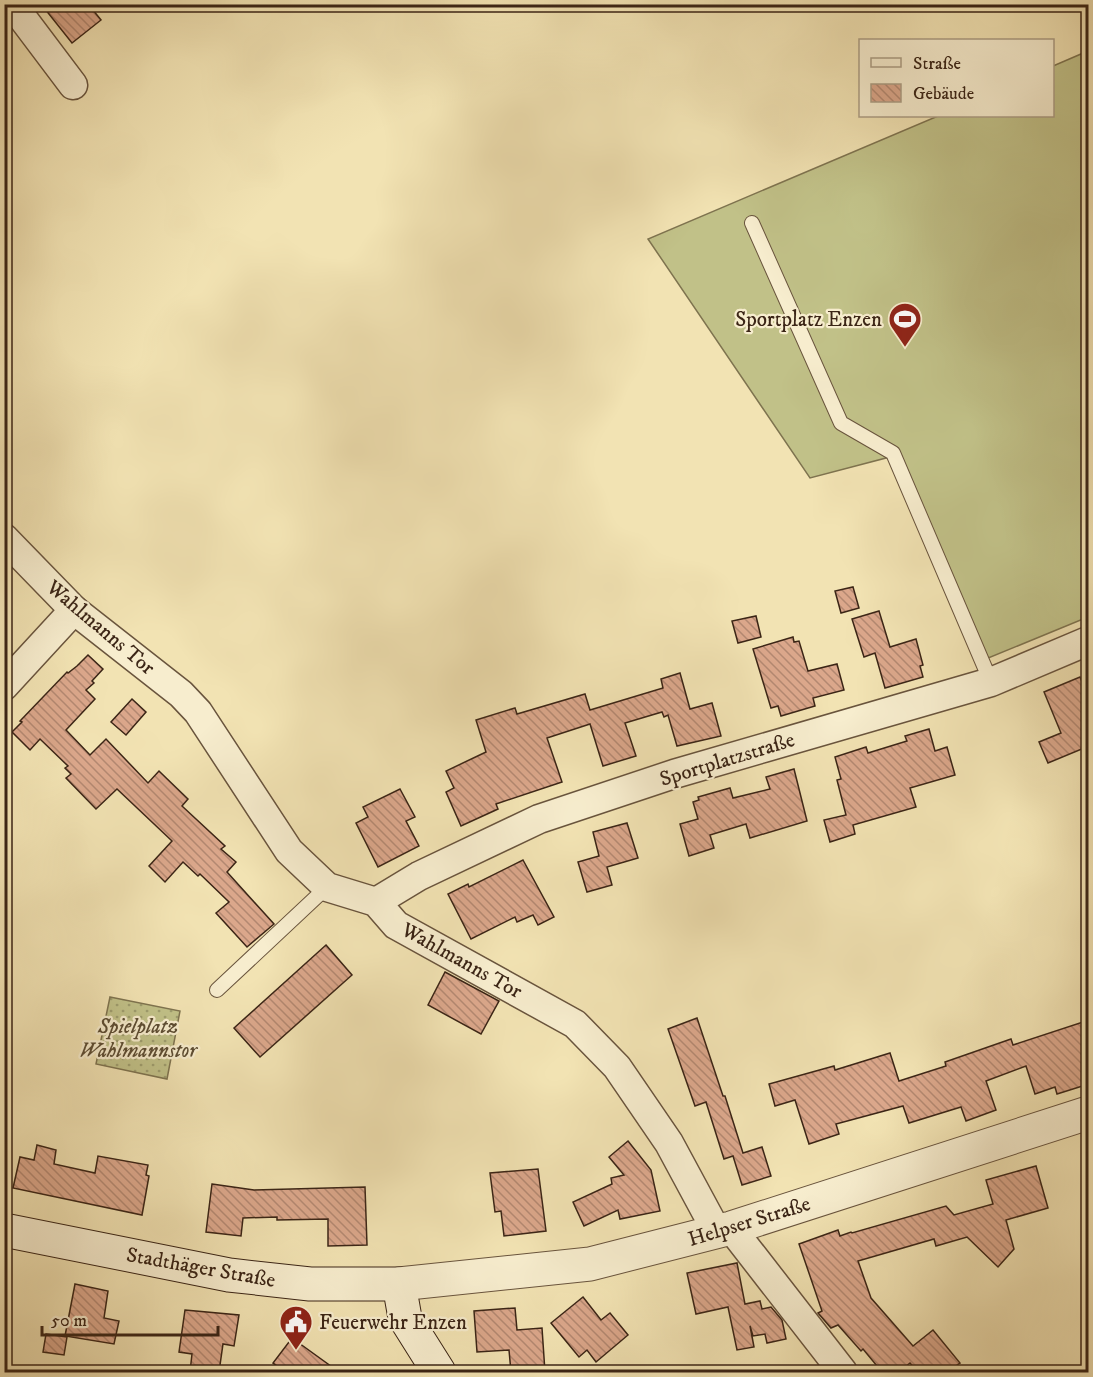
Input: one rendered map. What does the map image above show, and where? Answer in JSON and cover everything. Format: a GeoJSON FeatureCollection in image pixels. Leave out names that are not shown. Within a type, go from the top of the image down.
{"type":"FeatureCollection","features":[{"type":"Feature","properties":{"kind":"street"},"geometry":{"type":"LineString","coordinates":[[12,4],[73,85]]}},
{"type":"Feature","properties":{"kind":"street","name":"Wahlmanns Tor"},"geometry":{"type":"LineString","coordinates":[[4,538],[74,610],[181,694],[198,712],[289,850],[327,888],[376,902],[396,925],[575,1024],[617,1067],[724,1230],[843,1372]]}},
{"type":"Feature","properties":{"kind":"street"},"geometry":{"type":"LineString","coordinates":[[4,686],[74,610]]}},
{"type":"Feature","properties":{"kind":"street","name":"Sportplatzstraße"},"geometry":{"type":"LineString","coordinates":[[376,902],[419,876],[539,819],[674,774],[991,682],[1089,641]]}},
{"type":"Feature","properties":{"kind":"street","name":"Helpser Straße"},"geometry":{"type":"LineString","coordinates":[[399,1284],[590,1264],[724,1230],[1089,1113]]}},
{"type":"Feature","properties":{"kind":"street","name":"Stadthäger Straße"},"geometry":{"type":"LineString","coordinates":[[4,1230],[229,1275],[310,1284],[399,1284]]}},
{"type":"Feature","properties":{"kind":"street"},"geometry":{"type":"LineString","coordinates":[[399,1284],[405,1318],[439,1372]]}},
{"type":"Feature","properties":{"kind":"lane"},"geometry":{"type":"LineString","coordinates":[[752,223],[841,423],[893,453],[991,682]]}},
{"type":"Feature","properties":{"kind":"lane"},"geometry":{"type":"LineString","coordinates":[[217,990],[327,888]]}},
{"type":"Feature","properties":{"kind":"green space","name":"Sportplatz Enzen"},"geometry":{"type":"Polygon","coordinates":[[[1088,51],[1088,617],[976,663],[890,457],[810,478],[648,239],[936,117],[1054,117],[1054,66],[1088,51]]]}},
{"type":"Feature","properties":{"kind":"green space","name":"Spielplatz Wahlmannstor"},"geometry":{"type":"Polygon","coordinates":[[[110,997],[180,1011],[167,1079],[96,1064],[110,997]]]}},
{"type":"Feature","properties":{"kind":"building"},"geometry":{"type":"Polygon","coordinates":[[[41,4],[88,4],[101,20],[72,43],[41,4]]]}},
{"type":"Feature","properties":{"kind":"building"},"geometry":{"type":"Polygon","coordinates":[[[853,587],[859,608],[841,613],[835,591],[853,587]]]}},
{"type":"Feature","properties":{"kind":"building"},"geometry":{"type":"Polygon","coordinates":[[[879,611],[890,647],[916,639],[923,665],[920,666],[923,677],[885,688],[875,653],[864,657],[852,619],[879,611]]]}},
{"type":"Feature","properties":{"kind":"building"},"geometry":{"type":"Polygon","coordinates":[[[756,616],[761,637],[738,643],[732,621],[756,616]]]}},
{"type":"Feature","properties":{"kind":"building"},"geometry":{"type":"Polygon","coordinates":[[[793,637],[794,642],[799,641],[808,671],[837,664],[844,690],[813,698],[815,706],[781,716],[778,706],[771,708],[753,649],[793,637]]]}},
{"type":"Feature","properties":{"kind":"building"},"geometry":{"type":"Polygon","coordinates":[[[88,655],[103,669],[92,681],[94,683],[86,690],[95,699],[66,730],[90,755],[106,739],[148,783],[159,771],[188,799],[182,806],[225,846],[221,849],[236,862],[227,872],[274,924],[247,947],[216,913],[229,902],[200,874],[198,876],[183,862],[165,882],[149,866],[172,841],[117,789],[96,809],[66,778],[71,774],[65,768],[68,766],[40,739],[30,750],[12,732],[67,672],[88,655]]]}},
{"type":"Feature","properties":{"kind":"building"},"geometry":{"type":"Polygon","coordinates":[[[680,673],[690,709],[712,703],[721,736],[677,746],[668,715],[664,717],[662,712],[625,723],[636,756],[603,766],[590,724],[547,738],[562,782],[496,804],[498,809],[461,826],[446,792],[454,788],[446,771],[486,752],[476,720],[515,708],[517,714],[585,694],[590,710],[663,688],[661,679],[680,673]]]}},
{"type":"Feature","properties":{"kind":"building"},"geometry":{"type":"Polygon","coordinates":[[[1080,677],[1089,698],[1089,746],[1048,763],[1039,742],[1061,733],[1044,692],[1080,677]]]}},
{"type":"Feature","properties":{"kind":"building"},"geometry":{"type":"Polygon","coordinates":[[[132,699],[146,712],[126,735],[111,722],[132,699]]]}},
{"type":"Feature","properties":{"kind":"building"},"geometry":{"type":"Polygon","coordinates":[[[929,729],[935,751],[947,747],[955,775],[910,788],[916,807],[853,825],[855,834],[830,842],[824,820],[846,815],[837,780],[841,779],[835,757],[866,747],[868,753],[907,741],[905,736],[929,729]]]}},
{"type":"Feature","properties":{"kind":"building"},"geometry":{"type":"Polygon","coordinates":[[[794,769],[807,821],[750,838],[746,824],[710,835],[714,848],[689,856],[680,824],[698,819],[693,802],[699,800],[698,797],[730,788],[733,798],[770,789],[766,777],[794,769]]]}},
{"type":"Feature","properties":{"kind":"building"},"geometry":{"type":"Polygon","coordinates":[[[400,789],[415,817],[406,821],[419,846],[378,867],[356,823],[368,817],[363,807],[400,789]]]}},
{"type":"Feature","properties":{"kind":"building"},"geometry":{"type":"Polygon","coordinates":[[[627,823],[638,858],[607,867],[612,885],[587,892],[578,862],[599,856],[593,832],[627,823]]]}},
{"type":"Feature","properties":{"kind":"building"},"geometry":{"type":"Polygon","coordinates":[[[523,860],[554,917],[538,925],[533,915],[517,922],[515,917],[471,939],[448,894],[468,884],[469,887],[523,860]]]}},
{"type":"Feature","properties":{"kind":"building"},"geometry":{"type":"Polygon","coordinates":[[[326,945],[352,975],[260,1057],[234,1028],[326,945]]]}},
{"type":"Feature","properties":{"kind":"building"},"geometry":{"type":"Polygon","coordinates":[[[445,972],[499,1001],[481,1034],[428,1005],[445,972]]]}},
{"type":"Feature","properties":{"kind":"building"},"geometry":{"type":"Polygon","coordinates":[[[697,1018],[743,1153],[762,1147],[771,1176],[742,1185],[733,1156],[724,1159],[706,1102],[695,1106],[668,1029],[697,1018]]]}},
{"type":"Feature","properties":{"kind":"building"},"geometry":{"type":"Polygon","coordinates":[[[1089,1020],[1089,1084],[1057,1094],[1055,1087],[1035,1094],[1026,1066],[986,1081],[996,1110],[966,1121],[961,1107],[909,1123],[903,1106],[836,1124],[839,1134],[809,1144],[795,1100],[775,1106],[769,1084],[834,1066],[835,1070],[890,1053],[899,1081],[946,1066],[945,1062],[1011,1039],[1013,1045],[1089,1020]]]}},
{"type":"Feature","properties":{"kind":"building"},"geometry":{"type":"Polygon","coordinates":[[[628,1141],[651,1170],[660,1211],[620,1219],[618,1210],[584,1226],[573,1202],[612,1184],[611,1178],[624,1175],[609,1157],[628,1141]]]}},
{"type":"Feature","properties":{"kind":"building"},"geometry":{"type":"Polygon","coordinates":[[[37,1145],[56,1150],[54,1164],[95,1173],[98,1156],[148,1165],[146,1175],[149,1176],[142,1215],[13,1188],[20,1157],[34,1160],[37,1145]]]}},
{"type":"Feature","properties":{"kind":"building"},"geometry":{"type":"Polygon","coordinates":[[[1036,1166],[1048,1208],[1006,1220],[1014,1249],[998,1267],[967,1237],[936,1246],[934,1239],[858,1261],[871,1298],[913,1346],[933,1330],[960,1363],[947,1372],[918,1372],[910,1363],[899,1372],[882,1372],[863,1349],[861,1351],[838,1325],[831,1328],[818,1313],[822,1311],[799,1244],[838,1230],[840,1236],[946,1206],[954,1215],[993,1204],[986,1180],[1036,1166]]]}},
{"type":"Feature","properties":{"kind":"building"},"geometry":{"type":"Polygon","coordinates":[[[538,1169],[546,1231],[504,1236],[501,1211],[495,1212],[490,1173],[538,1169]]]}},
{"type":"Feature","properties":{"kind":"building"},"geometry":{"type":"Polygon","coordinates":[[[212,1184],[254,1190],[365,1187],[367,1245],[328,1246],[328,1219],[243,1218],[241,1236],[206,1232],[212,1184]]]}},
{"type":"Feature","properties":{"kind":"building"},"geometry":{"type":"Polygon","coordinates":[[[737,1263],[745,1304],[760,1301],[762,1309],[771,1307],[782,1320],[786,1339],[767,1343],[765,1334],[753,1336],[750,1326],[754,1347],[737,1350],[728,1307],[696,1314],[687,1273],[737,1263]]]}},
{"type":"Feature","properties":{"kind":"building"},"geometry":{"type":"Polygon","coordinates":[[[75,1284],[108,1291],[104,1318],[119,1321],[114,1344],[65,1336],[75,1284]]]}},
{"type":"Feature","properties":{"kind":"building"},"geometry":{"type":"Polygon","coordinates":[[[583,1297],[601,1320],[610,1313],[628,1335],[596,1362],[587,1350],[579,1357],[551,1323],[583,1297]]]}},
{"type":"Feature","properties":{"kind":"building"},"geometry":{"type":"Polygon","coordinates":[[[515,1308],[517,1330],[542,1328],[545,1372],[511,1372],[509,1350],[477,1352],[474,1311],[515,1308]]]}},
{"type":"Feature","properties":{"kind":"building"},"geometry":{"type":"Polygon","coordinates":[[[185,1310],[239,1315],[234,1346],[223,1344],[219,1372],[190,1372],[192,1354],[179,1352],[185,1310]]]}},
{"type":"Feature","properties":{"kind":"building"},"geometry":{"type":"Polygon","coordinates":[[[46,1334],[67,1337],[64,1355],[43,1352],[46,1334]]]}},
{"type":"Feature","properties":{"kind":"building","name":"Feuerwehr Enzen"},"geometry":{"type":"Polygon","coordinates":[[[292,1338],[339,1372],[285,1372],[273,1363],[292,1338]]]}},
{"type":"Feature","properties":{"kind":"place","name":"Sportplatz Enzen"},"geometry":{"type":"Point","coordinates":[905,348]}},
{"type":"Feature","properties":{"kind":"place","name":"Feuerwehr Enzen"},"geometry":{"type":"Point","coordinates":[296,1351]}}]}
